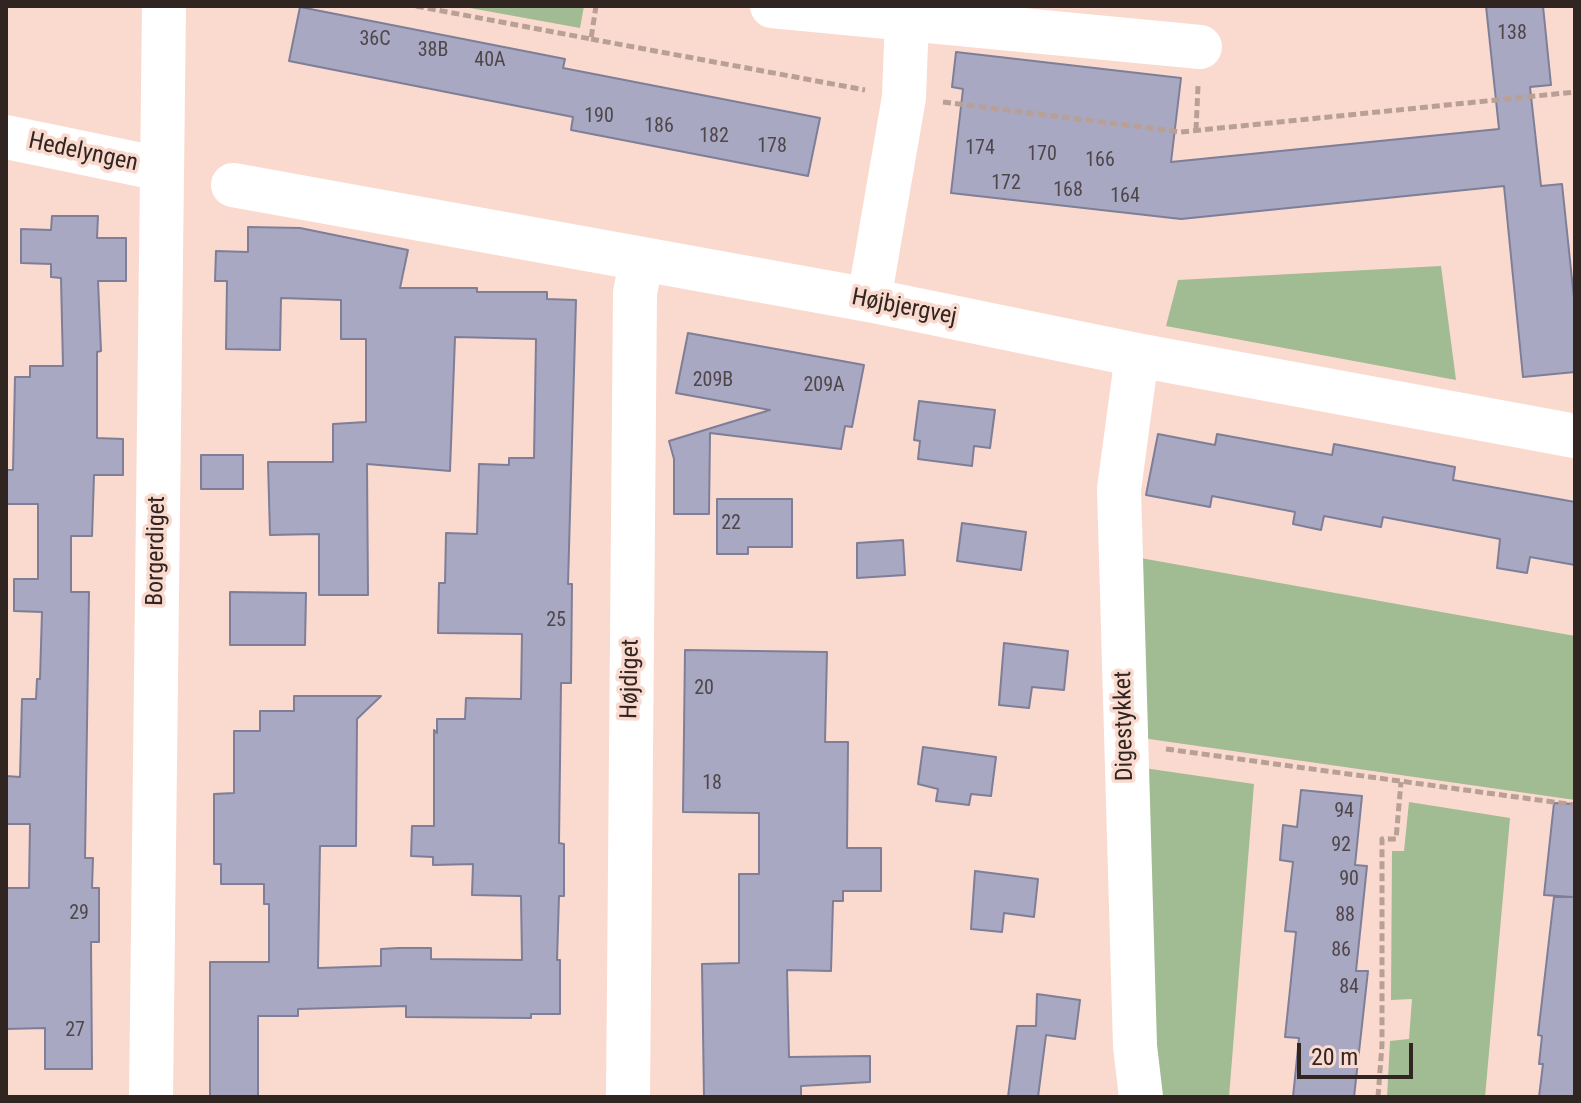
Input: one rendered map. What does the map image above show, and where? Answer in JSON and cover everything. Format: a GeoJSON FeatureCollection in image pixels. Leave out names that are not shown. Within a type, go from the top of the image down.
{"type":"FeatureCollection","features":[{"type":"Feature","properties":{"kind":"street","name":"Borgerdiget"},"geometry":{"type":"LineString","coordinates":[[151,1097],[164,6]]}},
{"type":"Feature","properties":{"kind":"street"},"geometry":{"type":"LineString","coordinates":[[772,6],[1200,47]]}},
{"type":"Feature","properties":{"kind":"street"},"geometry":{"type":"LineString","coordinates":[[869,300],[904,97],[907,18]]}},
{"type":"Feature","properties":{"kind":"street","name":"Hedelyngen"},"geometry":{"type":"LineString","coordinates":[[6,137],[161,169]]}},
{"type":"Feature","properties":{"kind":"street","name":"Højbjergvej"},"geometry":{"type":"LineString","coordinates":[[233,185],[869,300],[1137,355],[1575,436]]}},
{"type":"Feature","properties":{"kind":"street","name":"Højdiget"},"geometry":{"type":"LineString","coordinates":[[628,1097],[635,293],[641,261]]}},
{"type":"Feature","properties":{"kind":"street","name":"Digestykket"},"geometry":{"type":"LineString","coordinates":[[1137,355],[1119,489],[1135,1046],[1141,1097]]}},
{"type":"Feature","properties":{"kind":"path"},"geometry":{"type":"LineString","coordinates":[[416,6],[904,97],[1181,132],[1575,92]]}},
{"type":"Feature","properties":{"kind":"path"},"geometry":{"type":"LineString","coordinates":[[591,39],[596,6]]}},
{"type":"Feature","properties":{"kind":"path"},"geometry":{"type":"LineString","coordinates":[[1125,744],[1575,805]]}},
{"type":"Feature","properties":{"kind":"path"},"geometry":{"type":"LineString","coordinates":[[1378,1097],[1382,1045],[1382,839],[1396,839],[1401,782]]}},
{"type":"Feature","properties":{"kind":"green space"},"geometry":{"type":"Polygon","coordinates":[[[459,6],[584,6],[580,28],[459,6]]]}},
{"type":"Feature","properties":{"kind":"green space"},"geometry":{"type":"Polygon","coordinates":[[[1441,266],[1456,380],[1166,326],[1178,280],[1441,266]]]}},
{"type":"Feature","properties":{"kind":"green space"},"geometry":{"type":"Polygon","coordinates":[[[1135,557],[1575,636],[1575,800],[1142,738],[1135,557]]]}},
{"type":"Feature","properties":{"kind":"green space"},"geometry":{"type":"Polygon","coordinates":[[[1144,768],[1254,784],[1229,1097],[1159,1097],[1144,768]]]}},
{"type":"Feature","properties":{"kind":"green space"},"geometry":{"type":"Polygon","coordinates":[[[1409,802],[1510,818],[1485,1097],[1387,1097],[1390,1041],[1409,1039],[1412,999],[1391,1000],[1392,851],[1404,851],[1409,802]]]}},
{"type":"Feature","properties":{"kind":"building"},"geometry":{"type":"Polygon","coordinates":[[[1486,6],[1543,6],[1551,85],[1530,87],[1541,186],[1562,184],[1575,308],[1575,372],[1523,377],[1504,186],[1181,219],[951,193],[963,89],[952,87],[956,52],[1181,78],[1171,162],[1499,129],[1486,6]]]}},
{"type":"Feature","properties":{"kind":"building"},"geometry":{"type":"Polygon","coordinates":[[[300,7],[565,59],[563,68],[820,118],[808,176],[571,130],[573,117],[289,61],[300,7]]]}},
{"type":"Feature","properties":{"kind":"building"},"geometry":{"type":"Polygon","coordinates":[[[52,216],[98,216],[97,238],[126,238],[126,281],[98,281],[101,351],[97,352],[97,438],[123,439],[123,475],[94,475],[92,536],[71,536],[71,592],[89,592],[85,858],[93,858],[92,888],[99,888],[99,942],[91,942],[92,1069],[45,1069],[45,1028],[6,1029],[6,888],[29,888],[30,824],[6,824],[6,776],[20,777],[22,699],[36,699],[37,679],[40,679],[42,612],[14,611],[14,579],[38,579],[38,504],[6,504],[6,470],[13,470],[15,377],[30,377],[30,366],[63,366],[61,278],[51,277],[51,264],[21,263],[21,229],[51,230],[52,216]]]}},
{"type":"Feature","properties":{"kind":"building"},"geometry":{"type":"Polygon","coordinates":[[[248,227],[300,228],[408,250],[400,288],[547,292],[547,299],[576,300],[568,584],[572,584],[571,683],[561,683],[559,843],[564,844],[564,896],[559,896],[557,960],[560,960],[560,1014],[531,1014],[531,1018],[406,1017],[406,1006],[298,1009],[298,1016],[258,1016],[258,1097],[210,1097],[210,962],[269,962],[269,904],[264,904],[264,884],[221,884],[221,864],[214,864],[214,794],[234,793],[234,731],[260,731],[260,711],[294,711],[294,696],[381,696],[357,719],[356,846],[320,846],[318,968],[381,966],[381,949],[398,948],[431,948],[431,959],[522,960],[521,896],[472,895],[473,864],[433,865],[433,857],[411,856],[412,826],[434,826],[434,730],[437,733],[437,719],[465,719],[466,698],[521,699],[522,634],[438,633],[439,583],[445,583],[446,533],[477,534],[479,464],[509,465],[509,458],[534,458],[536,339],[455,337],[450,471],[367,464],[368,595],[319,595],[319,534],[270,535],[268,462],[333,462],[333,424],[366,422],[366,339],[341,339],[341,300],[281,298],[280,350],[226,349],[227,281],[215,281],[216,251],[248,252],[248,227]]]}},
{"type":"Feature","properties":{"kind":"building"},"geometry":{"type":"Polygon","coordinates":[[[688,333],[864,365],[852,427],[845,426],[841,449],[710,433],[709,514],[674,514],[674,459],[669,441],[770,410],[676,393],[688,333]]]}},
{"type":"Feature","properties":{"kind":"building"},"geometry":{"type":"Polygon","coordinates":[[[919,401],[995,410],[990,448],[974,446],[972,466],[918,459],[920,441],[914,440],[919,401]]]}},
{"type":"Feature","properties":{"kind":"building"},"geometry":{"type":"Polygon","coordinates":[[[1158,434],[1215,445],[1217,434],[1332,455],[1334,444],[1455,467],[1453,480],[1575,502],[1575,565],[1530,557],[1527,573],[1497,568],[1500,539],[1383,517],[1381,527],[1324,516],[1321,530],[1293,524],[1295,512],[1212,496],[1210,507],[1146,495],[1158,434]]]}},
{"type":"Feature","properties":{"kind":"building"},"geometry":{"type":"Polygon","coordinates":[[[201,455],[243,455],[243,489],[201,489],[201,455]]]}},
{"type":"Feature","properties":{"kind":"building"},"geometry":{"type":"Polygon","coordinates":[[[717,499],[792,499],[792,547],[748,547],[748,554],[717,554],[717,499]]]}},
{"type":"Feature","properties":{"kind":"building"},"geometry":{"type":"Polygon","coordinates":[[[962,523],[1026,532],[1021,570],[957,561],[962,523]]]}},
{"type":"Feature","properties":{"kind":"building"},"geometry":{"type":"Polygon","coordinates":[[[903,540],[905,575],[857,578],[857,543],[903,540]]]}},
{"type":"Feature","properties":{"kind":"building"},"geometry":{"type":"Polygon","coordinates":[[[230,592],[306,593],[305,645],[230,645],[230,592]]]}},
{"type":"Feature","properties":{"kind":"building"},"geometry":{"type":"Polygon","coordinates":[[[1004,643],[1068,651],[1064,690],[1032,687],[1029,708],[999,705],[1004,643]]]}},
{"type":"Feature","properties":{"kind":"building"},"geometry":{"type":"Polygon","coordinates":[[[685,650],[827,652],[825,742],[848,742],[847,848],[881,848],[881,891],[843,891],[843,901],[833,901],[831,971],[787,970],[789,1057],[870,1056],[870,1082],[801,1086],[801,1097],[704,1097],[702,964],[739,963],[739,874],[759,874],[759,813],[683,812],[685,650]]]}},
{"type":"Feature","properties":{"kind":"building"},"geometry":{"type":"Polygon","coordinates":[[[923,747],[996,757],[991,796],[971,794],[969,805],[936,801],[938,789],[918,784],[923,747]]]}},
{"type":"Feature","properties":{"kind":"building"},"geometry":{"type":"Polygon","coordinates":[[[1301,790],[1362,796],[1355,865],[1367,866],[1356,971],[1368,971],[1354,1097],[1293,1097],[1299,1038],[1285,1037],[1296,932],[1285,931],[1293,862],[1280,860],[1283,825],[1297,827],[1301,790]]]}},
{"type":"Feature","properties":{"kind":"building"},"geometry":{"type":"Polygon","coordinates":[[[1554,803],[1575,804],[1575,1097],[1539,1097],[1543,1064],[1539,1064],[1542,1036],[1538,1035],[1554,897],[1572,897],[1544,895],[1554,803]]]}},
{"type":"Feature","properties":{"kind":"building"},"geometry":{"type":"Polygon","coordinates":[[[975,871],[1038,879],[1034,917],[1004,913],[1002,932],[971,929],[975,871]]]}},
{"type":"Feature","properties":{"kind":"building"},"geometry":{"type":"Polygon","coordinates":[[[1037,994],[1080,1000],[1075,1039],[1046,1035],[1038,1097],[1008,1097],[1017,1026],[1036,1026],[1037,994]]]}}]}
